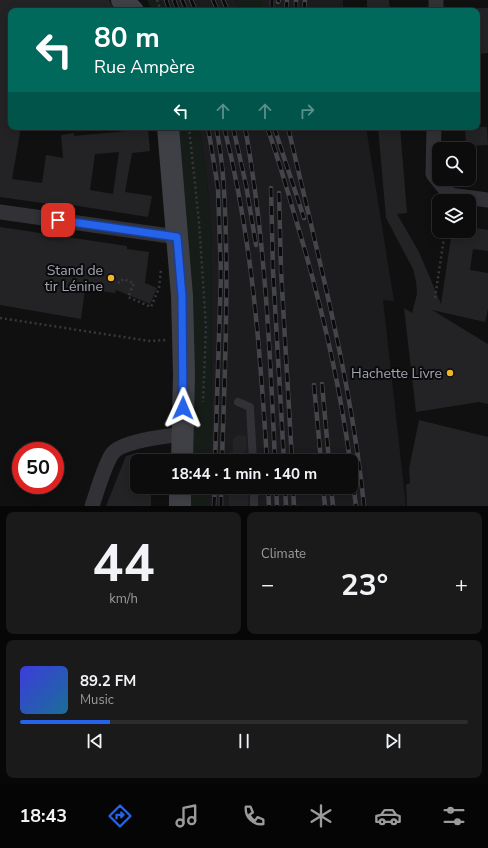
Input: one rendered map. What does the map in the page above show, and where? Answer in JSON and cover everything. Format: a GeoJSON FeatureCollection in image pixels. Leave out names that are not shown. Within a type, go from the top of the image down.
{"type":"FeatureCollection","features":[{"type":"Feature","properties":{"kind":"main road"},"geometry":{"type":"LineString","coordinates":[[122,0],[130,8]]}},
{"type":"Feature","properties":{"kind":"main road"},"geometry":{"type":"LineString","coordinates":[[168,130],[182,296],[182,454]]}},
{"type":"Feature","properties":{"kind":"main road"},"geometry":{"type":"LineString","coordinates":[[180,494],[180,506]]}},
{"type":"Feature","properties":{"kind":"street"},"geometry":{"type":"LineString","coordinates":[[434,130],[433,174],[450,194],[488,200]]}},
{"type":"Feature","properties":{"kind":"street"},"geometry":{"type":"LineString","coordinates":[[0,212],[177,237]]}},
{"type":"Feature","properties":{"kind":"street"},"geometry":{"type":"LineString","coordinates":[[92,506],[113,453],[122,447],[151,439],[183,434]]}},
{"type":"Feature","properties":{"kind":"lane"},"geometry":{"type":"LineString","coordinates":[[238,402],[250,407],[253,454]]}},
{"type":"Feature","properties":{"kind":"lane"},"geometry":{"type":"LineString","coordinates":[[254,494],[254,506]]}},
{"type":"Feature","properties":{"kind":"path"},"geometry":{"type":"LineString","coordinates":[[435,298],[444,238]]}},
{"type":"Feature","properties":{"kind":"path"},"geometry":{"type":"LineString","coordinates":[[118,282],[120,283],[123,279],[134,283],[128,297],[151,307],[159,288],[160,270],[163,270]]}},
{"type":"Feature","properties":{"kind":"path"},"geometry":{"type":"LineString","coordinates":[[0,318],[150,341],[183,340]]}},
{"type":"Feature","properties":{"kind":"shaded area"},"geometry":{"type":"Polygon","coordinates":[[[147,0],[161,0],[164,8],[151,8],[147,0]]]}},
{"type":"Feature","properties":{"kind":"shaded area"},"geometry":{"type":"Polygon","coordinates":[[[161,0],[235,0],[239,8],[164,8],[161,0]]]}},
{"type":"Feature","properties":{"kind":"shaded area"},"geometry":{"type":"Polygon","coordinates":[[[235,0],[263,0],[263,8],[239,8],[235,0]]]}},
{"type":"Feature","properties":{"kind":"shaded area"},"geometry":{"type":"Polygon","coordinates":[[[263,0],[343,0],[343,8],[263,8],[263,0]]]}},
{"type":"Feature","properties":{"kind":"shaded area"},"geometry":{"type":"Polygon","coordinates":[[[177,130],[199,130],[207,178],[212,245],[211,454],[189,454],[177,130]]]}},
{"type":"Feature","properties":{"kind":"shaded area"},"geometry":{"type":"Polygon","coordinates":[[[199,130],[366,130],[394,301],[383,300],[406,506],[210,506],[210,494],[358,494],[358,454],[211,454],[212,245],[207,178],[199,130]]]}},
{"type":"Feature","properties":{"kind":"shaded area"},"geometry":{"type":"Polygon","coordinates":[[[188,494],[210,494],[210,506],[187,506],[188,494]]]}},
{"type":"Feature","properties":{"kind":"building"},"geometry":{"type":"Polygon","coordinates":[[[0,0],[109,0],[113,8],[8,8],[8,130],[20,130],[12,179],[42,183],[46,155],[63,158],[61,135],[74,133],[74,136],[148,130],[150,151],[132,153],[125,192],[152,196],[148,217],[72,205],[71,207],[0,197],[0,0]],[[119,152],[95,154],[90,190],[113,194],[119,152]]]}},
{"type":"Feature","properties":{"kind":"building"},"geometry":{"type":"Polygon","coordinates":[[[367,0],[389,0],[390,8],[367,8],[367,0]]]}},
{"type":"Feature","properties":{"kind":"building"},"geometry":{"type":"Polygon","coordinates":[[[480,8],[488,8],[488,53],[480,54],[480,8]]]}},
{"type":"Feature","properties":{"kind":"building"},"geometry":{"type":"Polygon","coordinates":[[[480,127],[487,127],[488,145],[476,146],[476,142],[466,142],[465,130],[480,130],[480,127]]]}},
{"type":"Feature","properties":{"kind":"building"},"geometry":{"type":"Polygon","coordinates":[[[378,130],[400,130],[407,213],[397,214],[419,252],[441,304],[451,238],[476,238],[476,228],[488,230],[488,251],[473,249],[470,270],[488,273],[488,309],[485,322],[432,310],[488,344],[488,404],[479,402],[416,412],[404,308],[412,313],[417,294],[413,269],[386,218],[378,130]]]}},
{"type":"Feature","properties":{"kind":"building"},"geometry":{"type":"Polygon","coordinates":[[[0,227],[127,246],[127,249],[149,252],[145,283],[157,288],[150,304],[116,290],[115,293],[85,289],[81,319],[0,305],[0,227]]]}},
{"type":"Feature","properties":{"kind":"building"},"geometry":{"type":"Polygon","coordinates":[[[419,420],[488,437],[488,506],[407,506],[406,485],[410,483],[409,469],[419,420]]]}},
{"type":"Feature","properties":{"kind":"building"},"geometry":{"type":"Polygon","coordinates":[[[238,435],[246,436],[247,450],[244,452],[246,454],[229,454],[233,451],[233,439],[238,435]]]}},
{"type":"Feature","properties":{"kind":"building"},"geometry":{"type":"Polygon","coordinates":[[[130,455],[130,494],[151,494],[151,506],[106,506],[126,456],[130,455]]]}},
{"type":"Feature","properties":{"kind":"building"},"geometry":{"type":"Polygon","coordinates":[[[229,494],[248,494],[248,506],[229,506],[229,494]]]}},
{"type":"Feature","properties":{"kind":"railway"},"geometry":{"type":"LineString","coordinates":[[166,0],[169,8]]}},
{"type":"Feature","properties":{"kind":"railway"},"geometry":{"type":"LineString","coordinates":[[174,0],[177,8]]}},
{"type":"Feature","properties":{"kind":"railway"},"geometry":{"type":"LineString","coordinates":[[182,0],[186,8]]}},
{"type":"Feature","properties":{"kind":"railway"},"geometry":{"type":"LineString","coordinates":[[191,0],[195,8]]}},
{"type":"Feature","properties":{"kind":"railway"},"geometry":{"type":"LineString","coordinates":[[213,0],[217,8]]}},
{"type":"Feature","properties":{"kind":"railway"},"geometry":{"type":"LineString","coordinates":[[223,0],[227,8]]}},
{"type":"Feature","properties":{"kind":"railway"},"geometry":{"type":"LineString","coordinates":[[272,0],[272,8]]}},
{"type":"Feature","properties":{"kind":"railway"},"geometry":{"type":"LineString","coordinates":[[286,8],[287,0]]}},
{"type":"Feature","properties":{"kind":"railway"},"geometry":{"type":"LineString","coordinates":[[296,0],[296,8]]}},
{"type":"Feature","properties":{"kind":"railway"},"geometry":{"type":"LineString","coordinates":[[304,8],[305,0]]}},
{"type":"Feature","properties":{"kind":"railway"},"geometry":{"type":"LineString","coordinates":[[208,130],[218,188],[221,275],[215,454]]}},
{"type":"Feature","properties":{"kind":"railway"},"geometry":{"type":"LineString","coordinates":[[217,130],[225,199],[226,242],[226,324],[222,454]]}},
{"type":"Feature","properties":{"kind":"railway"},"geometry":{"type":"LineString","coordinates":[[225,130],[234,168],[248,251],[258,335],[266,454]]}},
{"type":"Feature","properties":{"kind":"railway"},"geometry":{"type":"LineString","coordinates":[[234,130],[246,185],[256,245]]}},
{"type":"Feature","properties":{"kind":"railway"},"geometry":{"type":"LineString","coordinates":[[246,130],[252,168],[266,293],[275,454]]}},
{"type":"Feature","properties":{"kind":"railway"},"geometry":{"type":"LineString","coordinates":[[268,130],[286,185],[321,309],[346,430],[349,454]]}},
{"type":"Feature","properties":{"kind":"railway"},"geometry":{"type":"LineString","coordinates":[[275,130],[304,218]]}},
{"type":"Feature","properties":{"kind":"railway"},"geometry":{"type":"LineString","coordinates":[[289,130],[342,363],[351,410],[364,506]]}},
{"type":"Feature","properties":{"kind":"railway"},"geometry":{"type":"LineString","coordinates":[[271,188],[273,271],[284,454]]}},
{"type":"Feature","properties":{"kind":"railway"},"geometry":{"type":"LineString","coordinates":[[279,193],[281,270],[292,454]]}},
{"type":"Feature","properties":{"kind":"railway"},"geometry":{"type":"LineString","coordinates":[[322,384],[328,454]]}},
{"type":"Feature","properties":{"kind":"railway"},"geometry":{"type":"LineString","coordinates":[[314,385],[320,454]]}},
{"type":"Feature","properties":{"kind":"railway"},"geometry":{"type":"LineString","coordinates":[[214,506],[215,494]]}},
{"type":"Feature","properties":{"kind":"railway"},"geometry":{"type":"LineString","coordinates":[[221,494],[221,506]]}},
{"type":"Feature","properties":{"kind":"railway"},"geometry":{"type":"LineString","coordinates":[[268,494],[269,506]]}},
{"type":"Feature","properties":{"kind":"railway"},"geometry":{"type":"LineString","coordinates":[[276,494],[277,506]]}},
{"type":"Feature","properties":{"kind":"railway"},"geometry":{"type":"LineString","coordinates":[[285,494],[286,506]]}},
{"type":"Feature","properties":{"kind":"railway"},"geometry":{"type":"LineString","coordinates":[[293,494],[294,506]]}},
{"type":"Feature","properties":{"kind":"railway"},"geometry":{"type":"LineString","coordinates":[[324,494],[325,506]]}},
{"type":"Feature","properties":{"kind":"railway"},"geometry":{"type":"LineString","coordinates":[[332,494],[333,506]]}},
{"type":"Feature","properties":{"kind":"railway"},"geometry":{"type":"LineString","coordinates":[[354,494],[356,506]]}},
{"type":"Feature","properties":{"kind":"place","name":"Stand de tir Lénine"},"geometry":{"type":"Point","coordinates":[111,278]}},
{"type":"Feature","properties":{"kind":"place","name":"Hachette Livre"},"geometry":{"type":"Point","coordinates":[450,373]}},
{"type":"Feature","properties":{"kind":"route"},"geometry":{"type":"LineString","coordinates":[[58,220],[177,237],[182,296],[184,375],[183,408]]}}]}
